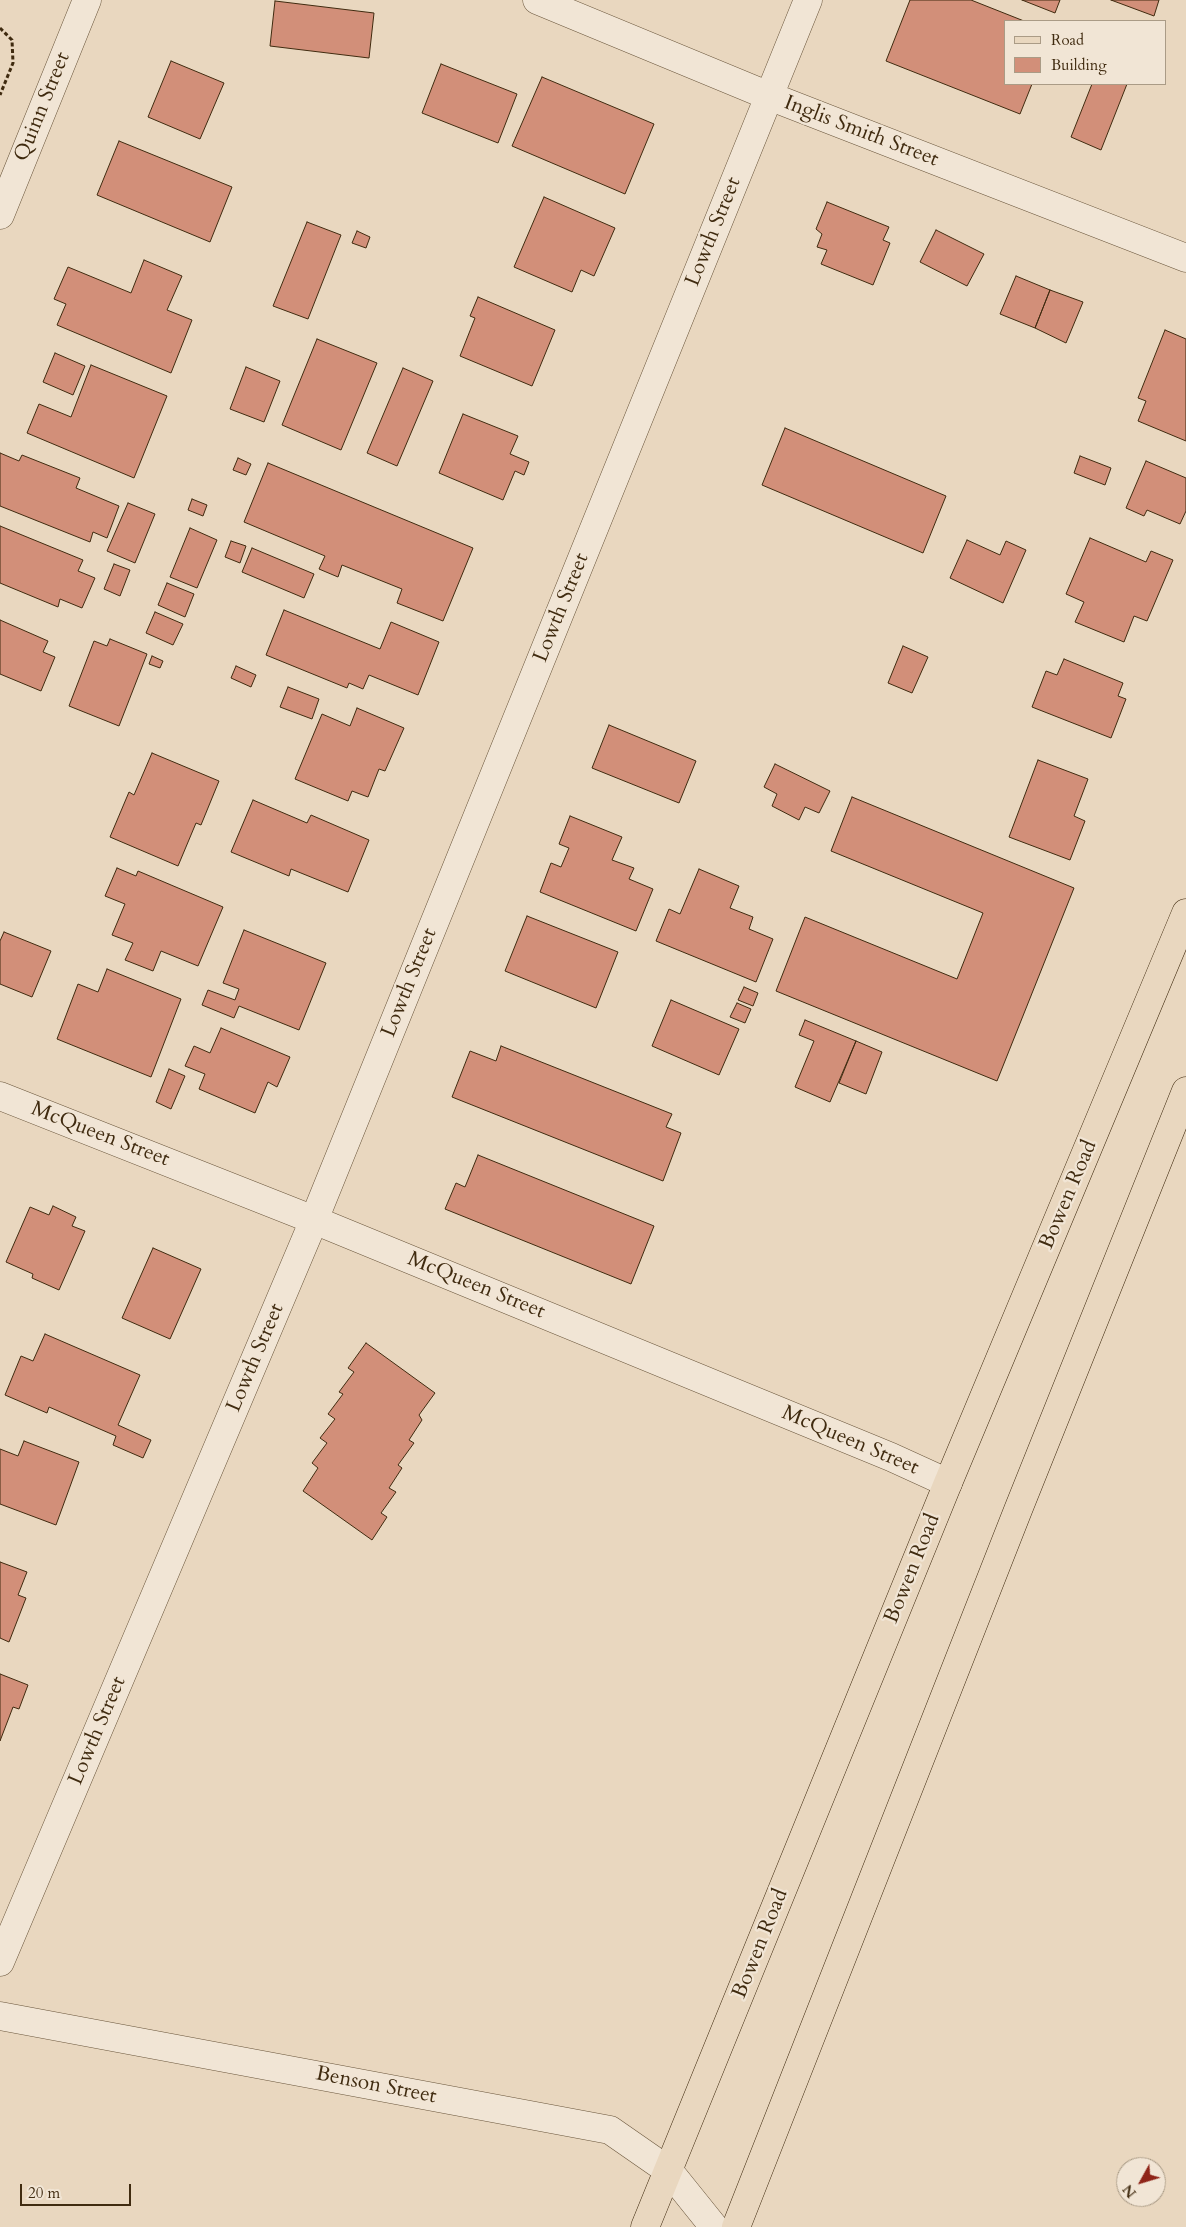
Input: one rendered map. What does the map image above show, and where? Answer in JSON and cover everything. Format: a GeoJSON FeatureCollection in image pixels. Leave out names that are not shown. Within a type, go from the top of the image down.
{"type":"FeatureCollection","features":[{"type":"Feature","properties":{"kind":"main road","name":"Bowen Road"},"geometry":{"type":"LineString","coordinates":[[645,2227],[948,1483],[1186,913]]}},
{"type":"Feature","properties":{"kind":"main road"},"geometry":{"type":"LineString","coordinates":[[736,2227],[1018,1510],[1177,1126],[1186,1091]]}},
{"type":"Feature","properties":{"kind":"street","name":"Quinn Street"},"geometry":{"type":"LineString","coordinates":[[0,215],[87,0]]}},
{"type":"Feature","properties":{"kind":"street","name":"Inglis Smith Street"},"geometry":{"type":"LineString","coordinates":[[538,0],[769,96],[1186,258]]}},
{"type":"Feature","properties":{"kind":"street","name":"Lowth Street"},"geometry":{"type":"LineString","coordinates":[[0,1962],[314,1220],[808,0]]}},
{"type":"Feature","properties":{"kind":"street","name":"McQueen Street"},"geometry":{"type":"LineString","coordinates":[[0,1096],[314,1220],[891,1457],[948,1483]]}},
{"type":"Feature","properties":{"kind":"street","name":"Benson Street"},"geometry":{"type":"LineString","coordinates":[[0,2016],[610,2130],[668,2171],[714,2227]]}},
{"type":"Feature","properties":{"kind":"path"},"geometry":{"type":"LineString","coordinates":[[0,28],[12,40],[13,63],[0,95]]}},
{"type":"Feature","properties":{"kind":"building"},"geometry":{"type":"Polygon","coordinates":[[[910,0],[971,0],[1021,20],[1004,20],[1004,85],[1032,85],[1020,114],[886,61],[910,0]]]}},
{"type":"Feature","properties":{"kind":"building"},"geometry":{"type":"Polygon","coordinates":[[[1022,0],[1060,0],[1055,13],[1022,0]]]}},
{"type":"Feature","properties":{"kind":"building"},"geometry":{"type":"Polygon","coordinates":[[[1111,0],[1159,0],[1154,16],[1111,0]]]}},
{"type":"Feature","properties":{"kind":"building"},"geometry":{"type":"Polygon","coordinates":[[[275,1],[374,13],[369,58],[270,46],[275,1]]]}},
{"type":"Feature","properties":{"kind":"building"},"geometry":{"type":"Polygon","coordinates":[[[171,61],[224,83],[200,139],[148,117],[171,61]]]}},
{"type":"Feature","properties":{"kind":"building"},"geometry":{"type":"Polygon","coordinates":[[[441,64],[517,94],[498,143],[422,113],[441,64]]]}},
{"type":"Feature","properties":{"kind":"building"},"geometry":{"type":"Polygon","coordinates":[[[542,77],[654,124],[625,194],[512,146],[542,77]]]}},
{"type":"Feature","properties":{"kind":"building"},"geometry":{"type":"Polygon","coordinates":[[[1092,85],[1127,85],[1101,150],[1071,137],[1092,85]]]}},
{"type":"Feature","properties":{"kind":"building"},"geometry":{"type":"Polygon","coordinates":[[[119,141],[232,187],[210,242],[97,195],[119,141]]]}},
{"type":"Feature","properties":{"kind":"building"},"geometry":{"type":"Polygon","coordinates":[[[544,197],[615,228],[594,276],[581,270],[572,292],[514,267],[544,197]]]}},
{"type":"Feature","properties":{"kind":"building"},"geometry":{"type":"Polygon","coordinates":[[[827,202],[889,227],[883,240],[890,243],[873,285],[821,264],[827,250],[817,247],[822,234],[816,229],[827,202]]]}},
{"type":"Feature","properties":{"kind":"building"},"geometry":{"type":"Polygon","coordinates":[[[307,222],[341,235],[308,319],[273,306],[307,222]]]}},
{"type":"Feature","properties":{"kind":"building"},"geometry":{"type":"Polygon","coordinates":[[[936,230],[984,254],[967,286],[920,262],[936,230]]]}},
{"type":"Feature","properties":{"kind":"building"},"geometry":{"type":"Polygon","coordinates":[[[357,231],[370,237],[366,248],[352,243],[357,231]]]}},
{"type":"Feature","properties":{"kind":"building"},"geometry":{"type":"Polygon","coordinates":[[[144,260],[182,276],[167,310],[192,320],[171,373],[57,325],[66,304],[54,299],[68,267],[131,293],[144,260]]]}},
{"type":"Feature","properties":{"kind":"building"},"geometry":{"type":"Polygon","coordinates":[[[1016,276],[1050,290],[1035,328],[1000,314],[1016,276]]]}},
{"type":"Feature","properties":{"kind":"building"},"geometry":{"type":"Polygon","coordinates":[[[1050,290],[1083,302],[1066,343],[1035,328],[1050,290]]]}},
{"type":"Feature","properties":{"kind":"building"},"geometry":{"type":"Polygon","coordinates":[[[478,297],[555,330],[532,386],[460,356],[475,318],[470,316],[478,297]]]}},
{"type":"Feature","properties":{"kind":"building"},"geometry":{"type":"Polygon","coordinates":[[[1165,330],[1186,339],[1186,441],[1138,421],[1146,401],[1138,398],[1165,330]]]}},
{"type":"Feature","properties":{"kind":"building"},"geometry":{"type":"Polygon","coordinates":[[[317,339],[377,363],[341,450],[282,425],[317,339]]]}},
{"type":"Feature","properties":{"kind":"building"},"geometry":{"type":"Polygon","coordinates":[[[55,353],[85,366],[73,395],[43,382],[55,353]]]}},
{"type":"Feature","properties":{"kind":"building"},"geometry":{"type":"Polygon","coordinates":[[[91,365],[167,396],[134,478],[27,433],[39,404],[71,417],[91,365]]]}},
{"type":"Feature","properties":{"kind":"building"},"geometry":{"type":"Polygon","coordinates":[[[246,367],[280,381],[264,422],[230,409],[246,367]]]}},
{"type":"Feature","properties":{"kind":"building"},"geometry":{"type":"Polygon","coordinates":[[[403,368],[433,381],[397,466],[367,453],[403,368]]]}},
{"type":"Feature","properties":{"kind":"building"},"geometry":{"type":"Polygon","coordinates":[[[463,414],[518,436],[510,454],[529,462],[524,475],[515,471],[503,500],[439,473],[463,414]]]}},
{"type":"Feature","properties":{"kind":"building"},"geometry":{"type":"Polygon","coordinates":[[[785,428],[946,496],[923,553],[762,485],[785,428]]]}},
{"type":"Feature","properties":{"kind":"building"},"geometry":{"type":"Polygon","coordinates":[[[0,453],[19,461],[22,455],[80,478],[76,488],[119,506],[107,538],[93,532],[90,542],[0,506],[0,453]]]}},
{"type":"Feature","properties":{"kind":"building"},"geometry":{"type":"Polygon","coordinates":[[[1080,456],[1111,468],[1105,485],[1074,473],[1080,456]]]}},
{"type":"Feature","properties":{"kind":"building"},"geometry":{"type":"Polygon","coordinates":[[[238,458],[251,464],[246,475],[233,470],[238,458]]]}},
{"type":"Feature","properties":{"kind":"building"},"geometry":{"type":"Polygon","coordinates":[[[1146,461],[1186,478],[1186,511],[1180,524],[1147,510],[1144,516],[1126,508],[1146,461]]]}},
{"type":"Feature","properties":{"kind":"building"},"geometry":{"type":"Polygon","coordinates":[[[268,463],[473,548],[443,621],[397,603],[402,589],[342,565],[338,577],[319,569],[325,556],[244,522],[268,463]]]}},
{"type":"Feature","properties":{"kind":"building"},"geometry":{"type":"Polygon","coordinates":[[[192,499],[207,505],[203,516],[188,510],[192,499]]]}},
{"type":"Feature","properties":{"kind":"building"},"geometry":{"type":"Polygon","coordinates":[[[128,503],[155,514],[135,563],[107,551],[128,503]]]}},
{"type":"Feature","properties":{"kind":"building"},"geometry":{"type":"Polygon","coordinates":[[[0,526],[83,560],[78,571],[95,578],[82,608],[60,599],[58,607],[0,583],[0,526]]]}},
{"type":"Feature","properties":{"kind":"building"},"geometry":{"type":"Polygon","coordinates":[[[190,528],[217,540],[197,588],[170,577],[190,528]]]}},
{"type":"Feature","properties":{"kind":"building"},"geometry":{"type":"Polygon","coordinates":[[[1090,538],[1146,562],[1151,551],[1173,560],[1147,621],[1134,616],[1124,642],[1075,622],[1084,602],[1066,594],[1090,538]]]}},
{"type":"Feature","properties":{"kind":"building"},"geometry":{"type":"Polygon","coordinates":[[[967,540],[1000,555],[1006,541],[1026,550],[1003,603],[950,578],[967,540]]]}},
{"type":"Feature","properties":{"kind":"building"},"geometry":{"type":"Polygon","coordinates":[[[231,541],[246,546],[240,563],[225,557],[231,541]]]}},
{"type":"Feature","properties":{"kind":"building"},"geometry":{"type":"Polygon","coordinates":[[[252,548],[314,574],[304,598],[242,572],[252,548]]]}},
{"type":"Feature","properties":{"kind":"building"},"geometry":{"type":"Polygon","coordinates":[[[114,564],[130,570],[120,596],[104,589],[114,564]]]}},
{"type":"Feature","properties":{"kind":"building"},"geometry":{"type":"Polygon","coordinates":[[[167,583],[194,594],[185,617],[158,605],[167,583]]]}},
{"type":"Feature","properties":{"kind":"building"},"geometry":{"type":"Polygon","coordinates":[[[284,610],[380,649],[391,622],[439,642],[418,695],[369,675],[363,689],[349,683],[347,688],[266,655],[284,610]]]}},
{"type":"Feature","properties":{"kind":"building"},"geometry":{"type":"Polygon","coordinates":[[[155,612],[183,624],[173,645],[146,633],[155,612]]]}},
{"type":"Feature","properties":{"kind":"building"},"geometry":{"type":"Polygon","coordinates":[[[0,620],[48,641],[43,652],[55,657],[41,691],[0,674],[0,620]]]}},
{"type":"Feature","properties":{"kind":"building"},"geometry":{"type":"Polygon","coordinates":[[[110,639],[147,654],[119,726],[69,706],[94,641],[107,646],[110,639]]]}},
{"type":"Feature","properties":{"kind":"building"},"geometry":{"type":"Polygon","coordinates":[[[903,646],[928,657],[912,693],[888,683],[903,646]]]}},
{"type":"Feature","properties":{"kind":"building"},"geometry":{"type":"Polygon","coordinates":[[[152,656],[163,661],[160,668],[149,664],[152,656]]]}},
{"type":"Feature","properties":{"kind":"building"},"geometry":{"type":"Polygon","coordinates":[[[1064,659],[1123,683],[1118,696],[1126,699],[1111,738],[1032,707],[1046,671],[1057,675],[1064,659]]]}},
{"type":"Feature","properties":{"kind":"building"},"geometry":{"type":"Polygon","coordinates":[[[236,666],[256,675],[251,687],[231,678],[236,666]]]}},
{"type":"Feature","properties":{"kind":"building"},"geometry":{"type":"Polygon","coordinates":[[[288,687],[319,699],[312,719],[280,707],[288,687]]]}},
{"type":"Feature","properties":{"kind":"building"},"geometry":{"type":"Polygon","coordinates":[[[357,708],[404,728],[385,771],[379,769],[368,797],[352,791],[348,801],[295,779],[322,714],[350,726],[357,708]]]}},
{"type":"Feature","properties":{"kind":"building"},"geometry":{"type":"Polygon","coordinates":[[[609,725],[696,761],[679,803],[592,768],[609,725]]]}},
{"type":"Feature","properties":{"kind":"building"},"geometry":{"type":"Polygon","coordinates":[[[152,753],[219,781],[201,825],[196,823],[178,866],[110,837],[129,792],[134,795],[152,753]]]}},
{"type":"Feature","properties":{"kind":"building"},"geometry":{"type":"Polygon","coordinates":[[[1038,760],[1088,779],[1074,816],[1085,821],[1070,860],[1009,837],[1038,760]]]}},
{"type":"Feature","properties":{"kind":"building"},"geometry":{"type":"Polygon","coordinates":[[[775,764],[830,791],[819,813],[805,807],[799,820],[772,806],[777,794],[764,787],[775,764]]]}},
{"type":"Feature","properties":{"kind":"building"},"geometry":{"type":"Polygon","coordinates":[[[852,797],[1074,888],[997,1081],[776,991],[805,917],[957,979],[983,913],[831,851],[852,797]]]}},
{"type":"Feature","properties":{"kind":"building"},"geometry":{"type":"Polygon","coordinates":[[[253,800],[307,823],[311,815],[369,840],[348,892],[291,869],[289,876],[231,852],[253,800]]]}},
{"type":"Feature","properties":{"kind":"building"},"geometry":{"type":"Polygon","coordinates":[[[570,816],[622,837],[612,860],[634,868],[629,879],[653,889],[636,931],[540,892],[551,863],[561,867],[569,848],[559,844],[570,816]]]}},
{"type":"Feature","properties":{"kind":"building"},"geometry":{"type":"Polygon","coordinates":[[[117,868],[136,876],[138,871],[223,907],[198,966],[161,951],[153,971],[125,960],[133,943],[112,935],[125,904],[105,896],[117,868]]]}},
{"type":"Feature","properties":{"kind":"building"},"geometry":{"type":"Polygon","coordinates":[[[699,869],[739,886],[730,908],[753,917],[749,929],[773,939],[756,982],[656,941],[669,909],[680,914],[699,869]]]}},
{"type":"Feature","properties":{"kind":"building"},"geometry":{"type":"Polygon","coordinates":[[[527,916],[618,952],[596,1008],[505,971],[527,916]]]}},
{"type":"Feature","properties":{"kind":"building"},"geometry":{"type":"Polygon","coordinates":[[[244,930],[326,963],[299,1030],[239,1006],[234,1018],[202,1005],[208,990],[235,1000],[239,989],[223,983],[244,930]]]}},
{"type":"Feature","properties":{"kind":"building"},"geometry":{"type":"Polygon","coordinates":[[[4,932],[51,951],[32,997],[0,984],[0,941],[4,932]]]}},
{"type":"Feature","properties":{"kind":"building"},"geometry":{"type":"Polygon","coordinates":[[[107,969],[181,999],[151,1077],[57,1039],[78,984],[98,992],[107,969]]]}},
{"type":"Feature","properties":{"kind":"building"},"geometry":{"type":"Polygon","coordinates":[[[744,987],[758,993],[753,1006],[738,1000],[744,987]]]}},
{"type":"Feature","properties":{"kind":"building"},"geometry":{"type":"Polygon","coordinates":[[[671,1000],[739,1029],[719,1075],[652,1046],[671,1000]]]}},
{"type":"Feature","properties":{"kind":"building"},"geometry":{"type":"Polygon","coordinates":[[[737,1003],[751,1009],[745,1023],[730,1017],[737,1003]]]}},
{"type":"Feature","properties":{"kind":"building"},"geometry":{"type":"Polygon","coordinates":[[[805,1020],[856,1041],[830,1102],[795,1087],[814,1041],[799,1035],[805,1020]]]}},
{"type":"Feature","properties":{"kind":"building"},"geometry":{"type":"Polygon","coordinates":[[[221,1028],[290,1057],[277,1087],[268,1082],[255,1113],[199,1089],[205,1074],[185,1066],[194,1046],[210,1053],[221,1028]]]}},
{"type":"Feature","properties":{"kind":"building"},"geometry":{"type":"Polygon","coordinates":[[[856,1041],[882,1052],[866,1094],[839,1083],[856,1041]]]}},
{"type":"Feature","properties":{"kind":"building"},"geometry":{"type":"Polygon","coordinates":[[[501,1046],[672,1114],[666,1127],[681,1133],[663,1181],[452,1097],[470,1051],[496,1061],[501,1046]]]}},
{"type":"Feature","properties":{"kind":"building"},"geometry":{"type":"Polygon","coordinates":[[[169,1069],[185,1076],[171,1109],[156,1102],[169,1069]]]}},
{"type":"Feature","properties":{"kind":"building"},"geometry":{"type":"Polygon","coordinates":[[[478,1155],[654,1226],[631,1284],[445,1209],[456,1183],[465,1187],[478,1155]]]}},
{"type":"Feature","properties":{"kind":"building"},"geometry":{"type":"Polygon","coordinates":[[[53,1206],[76,1217],[72,1226],[85,1231],[59,1290],[32,1278],[33,1274],[6,1262],[30,1207],[49,1215],[53,1206]]]}},
{"type":"Feature","properties":{"kind":"building"},"geometry":{"type":"Polygon","coordinates":[[[153,1248],[201,1269],[170,1339],[122,1318],[153,1248]]]}},
{"type":"Feature","properties":{"kind":"building"},"geometry":{"type":"Polygon","coordinates":[[[45,1334],[140,1375],[118,1425],[151,1440],[143,1458],[113,1445],[116,1436],[49,1407],[47,1413],[5,1395],[21,1356],[33,1361],[45,1334]]]}},
{"type":"Feature","properties":{"kind":"building"},"geometry":{"type":"Polygon","coordinates":[[[366,1343],[435,1393],[419,1415],[422,1420],[409,1440],[414,1443],[398,1465],[402,1468],[389,1488],[396,1492],[381,1513],[387,1517],[372,1540],[303,1491],[318,1468],[312,1463],[327,1443],[320,1438],[335,1419],[328,1414],[343,1394],[339,1392],[354,1372],[348,1368],[366,1343]]]}},
{"type":"Feature","properties":{"kind":"building"},"geometry":{"type":"Polygon","coordinates":[[[24,1441],[79,1462],[56,1525],[0,1504],[0,1449],[18,1456],[24,1441]]]}},
{"type":"Feature","properties":{"kind":"building"},"geometry":{"type":"Polygon","coordinates":[[[0,1562],[27,1572],[18,1595],[26,1598],[9,1642],[0,1638],[0,1562]]]}},
{"type":"Feature","properties":{"kind":"building"},"geometry":{"type":"Polygon","coordinates":[[[0,1674],[28,1685],[19,1709],[13,1707],[0,1741],[0,1674]]]}}]}
